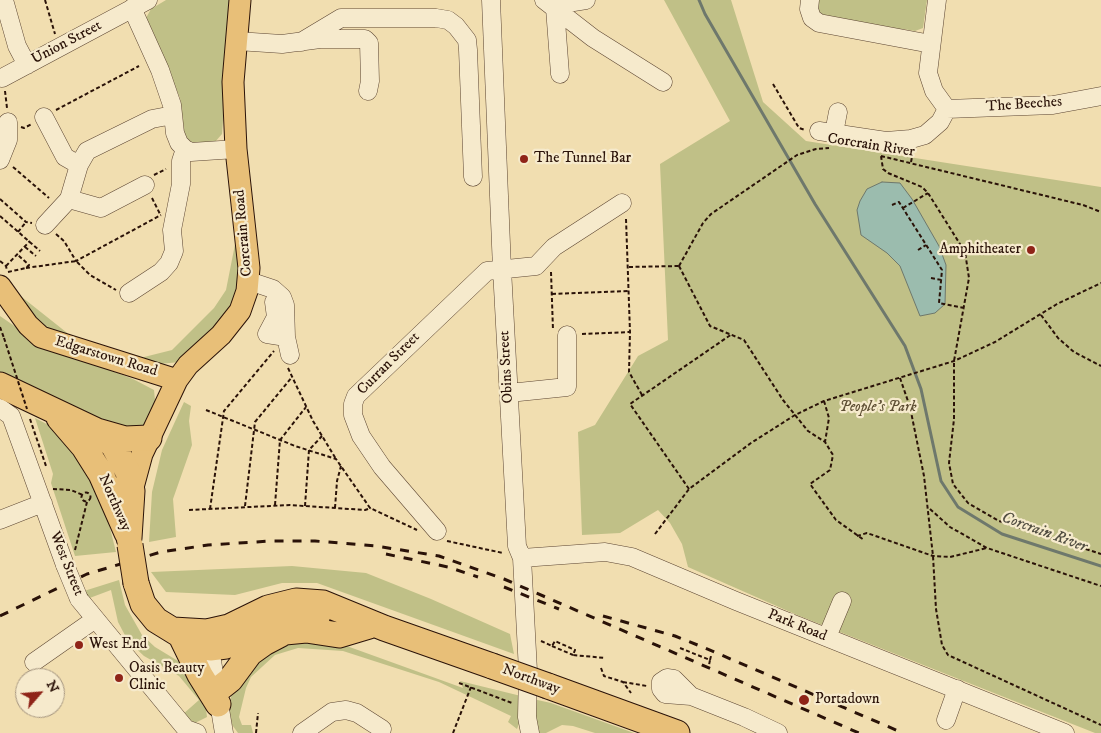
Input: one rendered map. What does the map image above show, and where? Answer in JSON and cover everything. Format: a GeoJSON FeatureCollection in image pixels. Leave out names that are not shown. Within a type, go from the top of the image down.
{"type":"FeatureCollection","features":[{"type":"Feature","properties":{"kind":"highway","name":"Northway"},"geometry":{"type":"LineString","coordinates":[[0,385],[22,410],[84,447],[101,474],[129,542],[136,583],[143,604],[156,620],[194,637],[230,627],[268,608],[296,601],[323,603],[338,607],[377,627],[492,666],[676,733]]}},
{"type":"Feature","properties":{"kind":"highway","name":"Northway"},"geometry":{"type":"LineString","coordinates":[[22,410],[97,431],[137,465],[129,542]]}},
{"type":"Feature","properties":{"kind":"highway"},"geometry":{"type":"LineString","coordinates":[[97,431],[124,439],[137,465]]}},
{"type":"Feature","properties":{"kind":"highway"},"geometry":{"type":"LineString","coordinates":[[194,637],[200,675],[217,698],[250,653],[284,632],[306,630],[340,635],[377,627]]}},
{"type":"Feature","properties":{"kind":"main road","name":"Corcrain Road"},"geometry":{"type":"LineString","coordinates":[[137,465],[177,380],[188,365],[221,335],[240,311],[248,286],[236,149],[233,82],[240,0]]}},
{"type":"Feature","properties":{"kind":"main road","name":"Edgarstown Road"},"geometry":{"type":"LineString","coordinates":[[4,275],[28,325],[42,337],[177,380]]}},
{"type":"Feature","properties":{"kind":"main road"},"geometry":{"type":"LineString","coordinates":[[101,474],[118,476],[137,465]]}},
{"type":"Feature","properties":{"kind":"street"},"geometry":{"type":"LineString","coordinates":[[4,0],[17,46],[27,65]]}},
{"type":"Feature","properties":{"kind":"street","name":"Union Street"},"geometry":{"type":"LineString","coordinates":[[2,78],[148,0]]}},
{"type":"Feature","properties":{"kind":"street","name":"Obins Street"},"geometry":{"type":"LineString","coordinates":[[491,0],[502,269],[517,546],[522,558],[529,725]]}},
{"type":"Feature","properties":{"kind":"street"},"geometry":{"type":"LineString","coordinates":[[549,4],[586,0]]}},
{"type":"Feature","properties":{"kind":"street"},"geometry":{"type":"LineString","coordinates":[[810,0],[809,9],[812,18],[819,23],[931,44]]}},
{"type":"Feature","properties":{"kind":"street"},"geometry":{"type":"LineString","coordinates":[[838,112],[830,138],[886,141],[910,139],[925,134],[940,122],[947,109],[934,91],[928,73],[937,0]]}},
{"type":"Feature","properties":{"kind":"street"},"geometry":{"type":"LineString","coordinates":[[549,4],[560,74]]}},
{"type":"Feature","properties":{"kind":"street"},"geometry":{"type":"LineString","coordinates":[[549,4],[593,38],[663,82]]}},
{"type":"Feature","properties":{"kind":"street"},"geometry":{"type":"LineString","coordinates":[[128,293],[161,272],[169,263],[174,251],[172,230],[167,216],[181,184],[183,155],[175,133],[172,105],[160,70],[132,8]]}},
{"type":"Feature","properties":{"kind":"street"},"geometry":{"type":"LineString","coordinates":[[301,42],[341,18],[436,18],[448,20],[456,26],[467,40],[473,177]]}},
{"type":"Feature","properties":{"kind":"street"},"geometry":{"type":"LineString","coordinates":[[236,42],[282,44],[329,39],[365,39],[370,43],[370,81],[368,91]]}},
{"type":"Feature","properties":{"kind":"street","name":"The Beeches"},"geometry":{"type":"LineString","coordinates":[[947,109],[1053,105],[1101,96]]}},
{"type":"Feature","properties":{"kind":"street"},"geometry":{"type":"LineString","coordinates":[[45,225],[64,204],[79,165],[87,151],[152,119],[173,115]]}},
{"type":"Feature","properties":{"kind":"street"},"geometry":{"type":"LineString","coordinates":[[44,117],[65,158],[79,165]]}},
{"type":"Feature","properties":{"kind":"street"},"geometry":{"type":"LineString","coordinates":[[1,158],[8,140],[8,122]]}},
{"type":"Feature","properties":{"kind":"street"},"geometry":{"type":"LineString","coordinates":[[183,155],[191,152],[236,149]]}},
{"type":"Feature","properties":{"kind":"street"},"geometry":{"type":"LineString","coordinates":[[64,204],[101,208],[145,185]]}},
{"type":"Feature","properties":{"kind":"street"},"geometry":{"type":"LineString","coordinates":[[502,269],[536,266],[546,258],[554,247],[622,203]]}},
{"type":"Feature","properties":{"kind":"street","name":"Curran Street"},"geometry":{"type":"LineString","coordinates":[[437,531],[382,467],[368,447],[356,424],[352,404],[364,386],[487,271],[502,269]]}},
{"type":"Feature","properties":{"kind":"street"},"geometry":{"type":"LineString","coordinates":[[248,286],[269,296],[274,302],[276,317],[267,334],[286,337]]}},
{"type":"Feature","properties":{"kind":"street"},"geometry":{"type":"LineString","coordinates":[[248,286],[273,289],[282,297],[285,305],[287,358]]}},
{"type":"Feature","properties":{"kind":"street"},"geometry":{"type":"LineString","coordinates":[[509,393],[567,387],[566,335]]}},
{"type":"Feature","properties":{"kind":"street","name":"West Street"},"geometry":{"type":"LineString","coordinates":[[22,410],[41,498],[79,599],[94,620],[186,729],[197,733]]}},
{"type":"Feature","properties":{"kind":"street"},"geometry":{"type":"LineString","coordinates":[[0,520],[41,498]]}},
{"type":"Feature","properties":{"kind":"street","name":"Park Road"},"geometry":{"type":"LineString","coordinates":[[522,558],[605,552],[623,554],[1066,733]]}},
{"type":"Feature","properties":{"kind":"street"},"geometry":{"type":"LineString","coordinates":[[827,638],[842,600]]}},
{"type":"Feature","properties":{"kind":"street"},"geometry":{"type":"LineString","coordinates":[[38,659],[94,620]]}},
{"type":"Feature","properties":{"kind":"street"},"geometry":{"type":"LineString","coordinates":[[946,720],[957,689]]}},
{"type":"Feature","properties":{"kind":"street"},"geometry":{"type":"LineString","coordinates":[[691,696],[744,716],[778,733]]}},
{"type":"Feature","properties":{"kind":"street"},"geometry":{"type":"LineString","coordinates":[[203,733],[224,732],[217,698]]}},
{"type":"Feature","properties":{"kind":"street"},"geometry":{"type":"LineString","coordinates":[[302,733],[332,712],[346,710],[358,713],[382,729]]}},
{"type":"Feature","properties":{"kind":"path"},"geometry":{"type":"LineString","coordinates":[[45,0],[53,31],[60,47]]}},
{"type":"Feature","properties":{"kind":"path"},"geometry":{"type":"LineString","coordinates":[[2,78],[7,98],[8,122],[24,128],[139,66]]}},
{"type":"Feature","properties":{"kind":"path"},"geometry":{"type":"LineString","coordinates":[[773,84],[799,128],[830,138]]}},
{"type":"Feature","properties":{"kind":"path","name":"Corcrain River"},"geometry":{"type":"LineString","coordinates":[[680,266],[703,223],[711,214],[797,155],[816,149],[830,138]]}},
{"type":"Feature","properties":{"kind":"path"},"geometry":{"type":"LineString","coordinates":[[4,275],[26,268],[76,260],[167,216],[143,181],[183,155]]}},
{"type":"Feature","properties":{"kind":"path","name":"Corcrain River"},"geometry":{"type":"LineString","coordinates":[[928,193],[922,187],[888,174],[883,169],[881,156],[1083,205],[1101,212]]}},
{"type":"Feature","properties":{"kind":"path"},"geometry":{"type":"LineString","coordinates":[[1,158],[64,204]]}},
{"type":"Feature","properties":{"kind":"path"},"geometry":{"type":"LineString","coordinates":[[903,208],[928,193],[965,252],[968,278],[954,361],[954,419],[949,463],[953,484],[968,503],[999,521],[1101,554]]}},
{"type":"Feature","properties":{"kind":"path"},"geometry":{"type":"LineString","coordinates":[[0,199],[26,222],[45,225],[64,241],[76,260],[90,275],[112,289],[128,293]]}},
{"type":"Feature","properties":{"kind":"path"},"geometry":{"type":"LineString","coordinates":[[622,203],[625,202],[629,291],[629,372],[642,395]]}},
{"type":"Feature","properties":{"kind":"path"},"geometry":{"type":"LineString","coordinates":[[892,205],[899,202],[942,270],[938,302],[964,308]]}},
{"type":"Feature","properties":{"kind":"path"},"geometry":{"type":"LineString","coordinates":[[0,216],[40,251]]}},
{"type":"Feature","properties":{"kind":"path"},"geometry":{"type":"LineString","coordinates":[[18,232],[26,222]]}},
{"type":"Feature","properties":{"kind":"path"},"geometry":{"type":"LineString","coordinates":[[4,275],[30,242]]}},
{"type":"Feature","properties":{"kind":"path"},"geometry":{"type":"LineString","coordinates":[[918,250],[926,245]]}},
{"type":"Feature","properties":{"kind":"path"},"geometry":{"type":"LineString","coordinates":[[25,247],[36,256]]}},
{"type":"Feature","properties":{"kind":"path"},"geometry":{"type":"LineString","coordinates":[[18,255],[29,265],[26,268]]}},
{"type":"Feature","properties":{"kind":"path"},"geometry":{"type":"LineString","coordinates":[[546,258],[550,265],[553,336],[630,332]]}},
{"type":"Feature","properties":{"kind":"path"},"geometry":{"type":"LineString","coordinates":[[0,261],[4,275]]}},
{"type":"Feature","properties":{"kind":"path"},"geometry":{"type":"LineString","coordinates":[[628,267],[680,266],[710,326],[744,340],[808,431],[824,442],[833,455],[830,470],[810,484],[836,520],[864,540]]}},
{"type":"Feature","properties":{"kind":"path"},"geometry":{"type":"LineString","coordinates":[[931,278],[942,280]]}},
{"type":"Feature","properties":{"kind":"path"},"geometry":{"type":"LineString","coordinates":[[654,534],[688,489],[751,443],[796,415],[824,401],[954,361],[995,342],[1101,283]]}},
{"type":"Feature","properties":{"kind":"path"},"geometry":{"type":"LineString","coordinates":[[552,294],[629,291]]}},
{"type":"Feature","properties":{"kind":"path"},"geometry":{"type":"LineString","coordinates":[[1041,315],[1058,338],[1074,352],[1101,366]]}},
{"type":"Feature","properties":{"kind":"path"},"geometry":{"type":"LineString","coordinates":[[0,327],[22,410]]}},
{"type":"Feature","properties":{"kind":"path"},"geometry":{"type":"LineString","coordinates":[[210,509],[224,411],[277,347],[267,334]]}},
{"type":"Feature","properties":{"kind":"path"},"geometry":{"type":"LineString","coordinates":[[688,489],[630,404],[732,334]]}},
{"type":"Feature","properties":{"kind":"path"},"geometry":{"type":"LineString","coordinates":[[287,358],[292,378],[322,436],[371,508],[377,511]]}},
{"type":"Feature","properties":{"kind":"path"},"geometry":{"type":"LineString","coordinates":[[245,507],[254,422],[292,378]]}},
{"type":"Feature","properties":{"kind":"path"},"geometry":{"type":"LineString","coordinates":[[900,378],[910,407],[929,508],[936,609],[942,645],[948,655],[1101,725]]}},
{"type":"Feature","properties":{"kind":"path"},"geometry":{"type":"LineString","coordinates":[[824,401],[829,418],[824,442]]}},
{"type":"Feature","properties":{"kind":"path"},"geometry":{"type":"LineString","coordinates":[[275,505],[280,440],[306,407]]}},
{"type":"Feature","properties":{"kind":"path"},"geometry":{"type":"LineString","coordinates":[[206,410],[280,440],[336,459]]}},
{"type":"Feature","properties":{"kind":"path"},"geometry":{"type":"LineString","coordinates":[[305,506],[309,450],[322,436]]}},
{"type":"Feature","properties":{"kind":"path"},"geometry":{"type":"LineString","coordinates":[[335,508],[337,481],[341,466]]}},
{"type":"Feature","properties":{"kind":"path"},"geometry":{"type":"LineString","coordinates":[[41,498],[62,489],[82,495],[86,493],[90,495],[90,499],[86,502],[77,547],[64,562]]}},
{"type":"Feature","properties":{"kind":"path"},"geometry":{"type":"LineString","coordinates":[[82,495],[82,499],[86,502]]}},
{"type":"Feature","properties":{"kind":"path"},"geometry":{"type":"LineString","coordinates":[[189,510],[275,505],[365,510],[371,508]]}},
{"type":"Feature","properties":{"kind":"path"},"geometry":{"type":"LineString","coordinates":[[929,508],[950,527],[987,548],[1101,586]]}},
{"type":"Feature","properties":{"kind":"path"},"geometry":{"type":"LineString","coordinates":[[857,536],[867,533],[933,556],[950,557],[987,548]]}},
{"type":"Feature","properties":{"kind":"path"},"geometry":{"type":"LineString","coordinates":[[525,633],[573,655],[605,658]]}},
{"type":"Feature","properties":{"kind":"path"},"geometry":{"type":"LineString","coordinates":[[552,646],[555,641],[575,650],[573,655]]}},
{"type":"Feature","properties":{"kind":"path"},"geometry":{"type":"LineString","coordinates":[[680,648],[710,660]]}},
{"type":"Feature","properties":{"kind":"path"},"geometry":{"type":"LineString","coordinates":[[709,665],[711,656]]}},
{"type":"Feature","properties":{"kind":"path"},"geometry":{"type":"LineString","coordinates":[[601,668],[604,676],[623,682],[639,684]]}},
{"type":"Feature","properties":{"kind":"path"},"geometry":{"type":"LineString","coordinates":[[623,682],[631,693]]}},
{"type":"Feature","properties":{"kind":"path"},"geometry":{"type":"LineString","coordinates":[[459,683],[512,702],[518,718],[529,725]]}},
{"type":"Feature","properties":{"kind":"path"},"geometry":{"type":"LineString","coordinates":[[454,733],[471,687]]}},
{"type":"Feature","properties":{"kind":"path"},"geometry":{"type":"LineString","coordinates":[[256,733],[258,713]]}},
{"type":"Feature","properties":{"kind":"green space"},"geometry":{"type":"Polygon","coordinates":[[[166,0],[232,0],[222,134],[215,142],[191,144],[185,138],[180,98],[146,18],[151,9],[166,0]]]}},
{"type":"Feature","properties":{"kind":"green space","name":"People's Park"},"geometry":{"type":"Polygon","coordinates":[[[664,0],[731,0],[763,102],[806,141],[1101,187],[1101,733],[1095,733],[797,615],[688,567],[682,544],[670,523],[658,510],[620,533],[582,535],[578,432],[595,425],[638,356],[668,340],[660,164],[730,121],[664,0]]]}},
{"type":"Feature","properties":{"kind":"green space"},"geometry":{"type":"Polygon","coordinates":[[[816,0],[927,0],[923,28],[915,31],[903,29],[901,33],[819,17],[816,0]]]}},
{"type":"Feature","properties":{"kind":"green space"},"geometry":{"type":"Polygon","coordinates":[[[238,229],[244,288],[232,314],[180,362],[159,364],[136,359],[172,350],[214,308],[226,290],[238,229]]]}},
{"type":"Feature","properties":{"kind":"green space"},"geometry":{"type":"Polygon","coordinates":[[[8,286],[71,336],[113,349],[90,348],[41,327],[8,286]]]}},
{"type":"Feature","properties":{"kind":"green space"},"geometry":{"type":"Polygon","coordinates":[[[0,316],[39,343],[133,379],[154,390],[156,410],[145,427],[101,426],[0,375],[0,316]]]}},
{"type":"Feature","properties":{"kind":"green space"},"geometry":{"type":"Polygon","coordinates":[[[184,402],[191,406],[189,421],[192,445],[173,499],[176,537],[149,542],[152,492],[162,450],[184,402]]]}},
{"type":"Feature","properties":{"kind":"green space"},"geometry":{"type":"Polygon","coordinates":[[[35,418],[66,434],[100,488],[116,552],[75,556],[51,483],[53,474],[35,418]]]}},
{"type":"Feature","properties":{"kind":"green space"},"geometry":{"type":"Polygon","coordinates":[[[292,566],[366,573],[510,634],[514,654],[317,583],[282,583],[235,595],[166,592],[151,572],[292,566]]]}},
{"type":"Feature","properties":{"kind":"green space"},"geometry":{"type":"Polygon","coordinates":[[[119,580],[125,605],[142,635],[155,647],[183,664],[205,701],[207,717],[195,723],[182,715],[199,700],[179,676],[144,656],[128,641],[118,622],[111,590],[87,599],[84,591],[119,580]]]}},
{"type":"Feature","properties":{"kind":"green space"},"geometry":{"type":"Polygon","coordinates":[[[277,638],[344,645],[463,688],[460,681],[521,696],[522,716],[517,729],[508,722],[511,716],[439,682],[343,651],[298,648],[275,655],[251,677],[246,688],[239,717],[242,725],[251,725],[253,733],[238,733],[230,722],[228,711],[234,683],[277,638]]]}},
{"type":"Feature","properties":{"kind":"green space"},"geometry":{"type":"Polygon","coordinates":[[[533,699],[551,703],[634,733],[595,733],[573,726],[562,725],[546,733],[539,733],[532,721],[533,699]]]}},
{"type":"Feature","properties":{"kind":"shaded area"},"geometry":{"type":"Polygon","coordinates":[[[882,182],[900,183],[912,199],[939,246],[946,265],[945,304],[935,313],[920,316],[900,266],[887,253],[861,235],[857,210],[860,201],[867,189],[882,182]]]}},
{"type":"Feature","properties":{"kind":"waterway"},"geometry":{"type":"LineString","coordinates":[[699,0],[705,14],[815,204],[905,346],[921,389],[941,481],[958,507],[1002,534],[1101,566]]}},
{"type":"Feature","properties":{"kind":"railway"},"geometry":{"type":"LineString","coordinates":[[0,616],[87,574],[161,552],[208,545],[271,541],[315,541],[376,546],[439,556],[504,579],[859,733]]}},
{"type":"Feature","properties":{"kind":"railway"},"geometry":{"type":"LineString","coordinates":[[386,554],[448,567],[478,577]]}},
{"type":"Feature","properties":{"kind":"railway"},"geometry":{"type":"LineString","coordinates":[[504,587],[559,609]]}},
{"type":"Feature","properties":{"kind":"railway"},"geometry":{"type":"LineString","coordinates":[[603,616],[675,636],[903,733]]}},
{"type":"Feature","properties":{"kind":"place","name":"The Tunnel Bar"},"geometry":{"type":"Point","coordinates":[524,159]}},
{"type":"Feature","properties":{"kind":"place","name":"Amphitheater"},"geometry":{"type":"Point","coordinates":[1031,250]}},
{"type":"Feature","properties":{"kind":"place","name":"West End"},"geometry":{"type":"Point","coordinates":[79,645]}},
{"type":"Feature","properties":{"kind":"place","name":"Oasis Beauty Clinic"},"geometry":{"type":"Point","coordinates":[119,678]}},
{"type":"Feature","properties":{"kind":"place","name":"Portadown"},"geometry":{"type":"Point","coordinates":[804,700]}}]}
